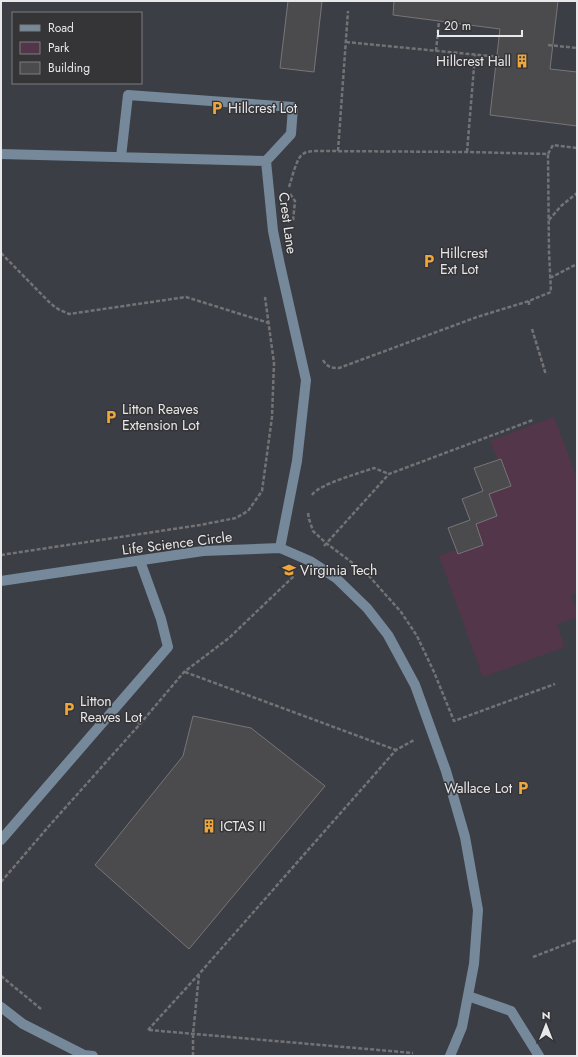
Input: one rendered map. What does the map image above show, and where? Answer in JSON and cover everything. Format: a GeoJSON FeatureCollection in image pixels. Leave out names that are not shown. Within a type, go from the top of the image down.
{"type":"FeatureCollection","features":[{"type":"Feature","properties":{"kind":"street"},"geometry":{"type":"LineString","coordinates":[[1,154],[266,161],[291,134],[293,107],[128,95],[121,157]]}},
{"type":"Feature","properties":{"kind":"street","name":"Crest Lane"},"geometry":{"type":"LineString","coordinates":[[266,161],[273,231],[294,334],[306,380],[297,461],[280,548]]}},
{"type":"Feature","properties":{"kind":"street","name":"Life Science Circle"},"geometry":{"type":"LineString","coordinates":[[1,581],[203,551],[280,548],[310,561],[336,578],[367,608],[388,635],[415,685],[446,771],[465,837],[478,910],[474,964],[468,996],[462,1027],[450,1056]]}},
{"type":"Feature","properties":{"kind":"street"},"geometry":{"type":"LineString","coordinates":[[1,840],[168,646],[161,619],[140,561]]}},
{"type":"Feature","properties":{"kind":"street"},"geometry":{"type":"LineString","coordinates":[[468,996],[511,1011],[538,1056]]}},
{"type":"Feature","properties":{"kind":"street"},"geometry":{"type":"LineString","coordinates":[[1,1007],[23,1024],[84,1055],[93,1056]]}},
{"type":"Feature","properties":{"kind":"path"},"geometry":{"type":"LineString","coordinates":[[338,151],[348,10]]}},
{"type":"Feature","properties":{"kind":"path"},"geometry":{"type":"LineString","coordinates":[[436,51],[439,21]]}},
{"type":"Feature","properties":{"kind":"path"},"geometry":{"type":"LineString","coordinates":[[346,42],[500,57]]}},
{"type":"Feature","properties":{"kind":"path"},"geometry":{"type":"LineString","coordinates":[[548,45],[577,48]]}},
{"type":"Feature","properties":{"kind":"path"},"geometry":{"type":"LineString","coordinates":[[467,152],[475,55]]}},
{"type":"Feature","properties":{"kind":"path"},"geometry":{"type":"LineString","coordinates":[[320,356],[327,366],[339,368],[477,317],[529,301],[551,292],[548,154],[553,145],[577,148]]}},
{"type":"Feature","properties":{"kind":"path"},"geometry":{"type":"LineString","coordinates":[[292,227],[296,201],[291,195],[289,188],[299,157],[309,152],[467,152],[548,154]]}},
{"type":"Feature","properties":{"kind":"path"},"geometry":{"type":"LineString","coordinates":[[549,220],[561,206],[577,193]]}},
{"type":"Feature","properties":{"kind":"path"},"geometry":{"type":"LineString","coordinates":[[1,253],[51,304],[58,310],[69,314],[186,297],[270,323]]}},
{"type":"Feature","properties":{"kind":"path"},"geometry":{"type":"LineString","coordinates":[[550,278],[577,264]]}},
{"type":"Feature","properties":{"kind":"path"},"geometry":{"type":"LineString","coordinates":[[1,555],[200,525],[236,518],[248,511],[262,492],[272,417],[274,363],[270,323],[265,294]]}},
{"type":"Feature","properties":{"kind":"path"},"geometry":{"type":"LineString","coordinates":[[532,328],[546,375]]}},
{"type":"Feature","properties":{"kind":"path"},"geometry":{"type":"LineString","coordinates":[[1,882],[184,672],[229,638],[310,561],[389,474],[534,420]]}},
{"type":"Feature","properties":{"kind":"path"},"geometry":{"type":"LineString","coordinates":[[310,497],[313,492],[323,486],[374,468],[389,474]]}},
{"type":"Feature","properties":{"kind":"path"},"geometry":{"type":"LineString","coordinates":[[308,508],[309,519],[313,531],[326,544],[369,576],[401,612],[417,636],[454,721]]}},
{"type":"Feature","properties":{"kind":"path"},"geometry":{"type":"LineString","coordinates":[[184,672],[396,750]]}},
{"type":"Feature","properties":{"kind":"path"},"geometry":{"type":"LineString","coordinates":[[413,1053],[148,1030],[396,750],[431,730],[555,684]]}},
{"type":"Feature","properties":{"kind":"path"},"geometry":{"type":"LineString","coordinates":[[533,957],[577,940]]}},
{"type":"Feature","properties":{"kind":"path"},"geometry":{"type":"LineString","coordinates":[[193,1056],[193,1034],[199,974]]}},
{"type":"Feature","properties":{"kind":"path"},"geometry":{"type":"LineString","coordinates":[[1,976],[41,1009]]}},
{"type":"Feature","properties":{"kind":"shaded area","name":"Virginia Tech"},"geometry":{"type":"Polygon","coordinates":[[[1,1],[577,1],[577,1056],[1,1056],[1,1]]]}},
{"type":"Feature","properties":{"kind":"green space"},"geometry":{"type":"Polygon","coordinates":[[[554,417],[577,478],[577,593],[571,595],[577,611],[577,617],[557,624],[565,647],[483,677],[439,556],[456,550],[458,554],[483,545],[476,524],[497,516],[489,494],[511,486],[502,459],[498,460],[490,441],[554,417]]]}},
{"type":"Feature","properties":{"kind":"building"},"geometry":{"type":"Polygon","coordinates":[[[288,1],[322,1],[314,72],[280,68],[288,1]]]}},
{"type":"Feature","properties":{"kind":"building","name":"Hillcrest Hall"},"geometry":{"type":"Polygon","coordinates":[[[394,1],[558,1],[550,69],[577,72],[577,126],[490,115],[500,29],[393,15],[394,1]]]}},
{"type":"Feature","properties":{"kind":"building"},"geometry":{"type":"Polygon","coordinates":[[[501,459],[511,486],[489,494],[497,516],[476,524],[483,545],[458,554],[448,528],[470,520],[462,499],[483,491],[474,468],[501,459]]]}},
{"type":"Feature","properties":{"kind":"building","name":"ICTAS II"},"geometry":{"type":"Polygon","coordinates":[[[193,716],[251,728],[325,786],[189,949],[95,865],[183,756],[193,716]]]}},
{"type":"Feature","properties":{"kind":"place","name":"Hillcrest Hall"},"geometry":{"type":"Point","coordinates":[522,61]}},
{"type":"Feature","properties":{"kind":"place","name":"Hillcrest Lot"},"geometry":{"type":"Point","coordinates":[217,108]}},
{"type":"Feature","properties":{"kind":"place","name":"Hillcrest Ext Lot"},"geometry":{"type":"Point","coordinates":[429,261]}},
{"type":"Feature","properties":{"kind":"place","name":"Litton Reaves Extension Lot"},"geometry":{"type":"Point","coordinates":[111,417]}},
{"type":"Feature","properties":{"kind":"place","name":"Virginia Tech"},"geometry":{"type":"Point","coordinates":[289,570]}},
{"type":"Feature","properties":{"kind":"place","name":"Litton Reaves Lot"},"geometry":{"type":"Point","coordinates":[69,709]}},
{"type":"Feature","properties":{"kind":"place","name":"Wallace Lot"},"geometry":{"type":"Point","coordinates":[523,788]}},
{"type":"Feature","properties":{"kind":"place","name":"ICTAS II"},"geometry":{"type":"Point","coordinates":[209,826]}}]}
